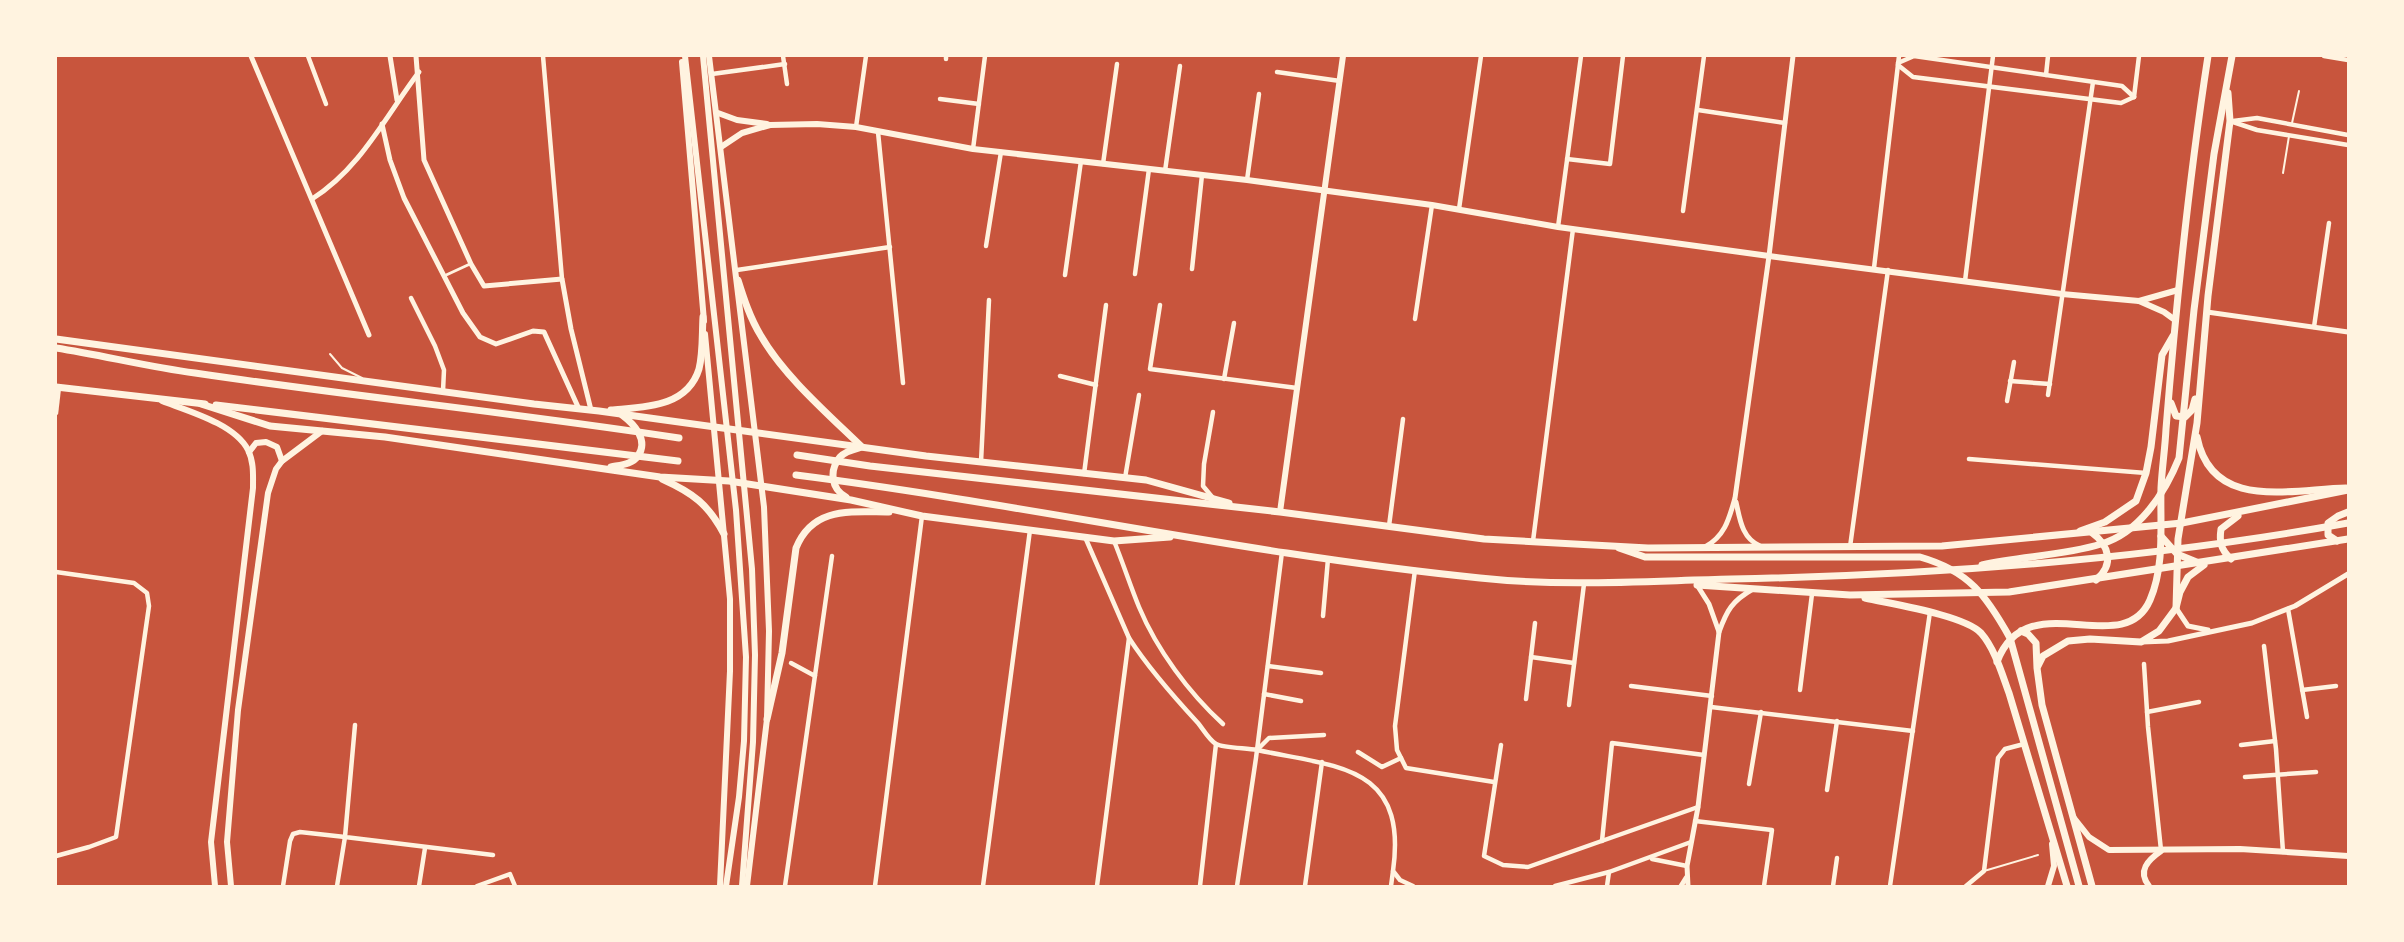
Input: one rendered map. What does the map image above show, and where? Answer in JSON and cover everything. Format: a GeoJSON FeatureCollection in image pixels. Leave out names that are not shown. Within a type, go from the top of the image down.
{"type":"FeatureCollection","features":[{"type":"Feature","properties":{"kind":"main road"},"geometry":{"type":"LineString","coordinates":[[683,56],[703,317],[730,599],[730,671],[720,886]]}},
{"type":"Feature","properties":{"kind":"main road"},"geometry":{"type":"LineString","coordinates":[[683,56],[737,520],[746,657],[740,786],[726,886]]}},
{"type":"Feature","properties":{"kind":"main road"},"geometry":{"type":"LineString","coordinates":[[703,56],[752,568],[755,656],[753,742],[742,886]]}},
{"type":"Feature","properties":{"kind":"main road"},"geometry":{"type":"LineString","coordinates":[[709,56],[718,113],[762,486],[769,631],[767,719],[747,886]]}},
{"type":"Feature","properties":{"kind":"main road"},"geometry":{"type":"LineString","coordinates":[[1280,512],[1343,56]]}},
{"type":"Feature","properties":{"kind":"main road"},"geometry":{"type":"LineString","coordinates":[[1997,662],[2007,642],[2021,631],[2048,622],[2110,626],[2130,622],[2141,614],[2150,600],[2158,569],[2161,536],[2162,488],[2178,290],[2208,56]]}},
{"type":"Feature","properties":{"kind":"main road"},"geometry":{"type":"LineString","coordinates":[[1965,569],[2103,544],[2124,532],[2145,515],[2163,493],[2179,458],[2209,193],[2232,56]]}},
{"type":"Feature","properties":{"kind":"main road"},"geometry":{"type":"LineString","coordinates":[[2176,608],[2177,554],[2197,423],[2207,312],[2230,121],[2227,82]]}},
{"type":"Feature","properties":{"kind":"main road"},"geometry":{"type":"LineString","coordinates":[[718,113],[737,120],[770,125],[818,124],[856,127],[974,149],[1246,180],[1432,205],[1558,227],[1769,256],[2062,294],[2139,301],[2164,312],[2175,320]]}},
{"type":"Feature","properties":{"kind":"main road"},"geometry":{"type":"LineString","coordinates":[[721,147],[742,133],[770,125]]}},
{"type":"Feature","properties":{"kind":"main road"},"geometry":{"type":"LineString","coordinates":[[738,280],[750,316],[762,338],[805,391],[862,447]]}},
{"type":"Feature","properties":{"kind":"main road"},"geometry":{"type":"LineString","coordinates":[[2139,301],[2178,290]]}},
{"type":"Feature","properties":{"kind":"main road"},"geometry":{"type":"LineString","coordinates":[[595,410],[656,406],[675,399],[682,393],[698,372],[703,317]]}},
{"type":"Feature","properties":{"kind":"main road"},"geometry":{"type":"LineString","coordinates":[[2068,535],[2105,522],[2136,501],[2146,473],[2151,447],[2162,354],[2174,334]]}},
{"type":"Feature","properties":{"kind":"main road"},"geometry":{"type":"LineString","coordinates":[[56,339],[862,447],[1146,480],[1251,509]]}},
{"type":"Feature","properties":{"kind":"main road"},"geometry":{"type":"LineString","coordinates":[[56,348],[193,373],[549,418],[679,438]]}},
{"type":"Feature","properties":{"kind":"main road"},"geometry":{"type":"LineString","coordinates":[[2170,382],[2173,413],[2176,417],[2185,417],[2192,410],[2202,366]]}},
{"type":"Feature","properties":{"kind":"main road"},"geometry":{"type":"LineString","coordinates":[[57,387],[678,461]]}},
{"type":"Feature","properties":{"kind":"main road"},"geometry":{"type":"LineString","coordinates":[[156,398],[210,419],[242,440],[253,465],[253,488],[231,656],[211,842],[215,886]]}},
{"type":"Feature","properties":{"kind":"main road"},"geometry":{"type":"LineString","coordinates":[[201,404],[270,426],[385,436],[572,466],[660,477],[719,479],[851,500],[922,516],[1114,541],[1181,536]]}},
{"type":"Feature","properties":{"kind":"main road"},"geometry":{"type":"LineString","coordinates":[[606,469],[630,463],[638,456],[640,435],[636,425],[621,414]]}},
{"type":"Feature","properties":{"kind":"main road"},"geometry":{"type":"LineString","coordinates":[[2197,423],[2200,452],[2217,476],[2230,484],[2244,490],[2267,492],[2349,489]]}},
{"type":"Feature","properties":{"kind":"main road"},"geometry":{"type":"LineString","coordinates":[[231,886],[227,842],[238,710],[268,493],[276,469],[282,461],[322,431]]}},
{"type":"Feature","properties":{"kind":"main road"},"geometry":{"type":"LineString","coordinates":[[249,452],[256,443],[267,442],[277,447],[282,461]]}},
{"type":"Feature","properties":{"kind":"main road"},"geometry":{"type":"LineString","coordinates":[[851,500],[838,493],[833,483],[832,471],[841,456],[862,447]]}},
{"type":"Feature","properties":{"kind":"main road"},"geometry":{"type":"LineString","coordinates":[[797,455],[870,466],[1280,512],[1484,539],[1611,546],[1942,546],[2181,523],[2242,513],[2349,489]]}},
{"type":"Feature","properties":{"kind":"main road"},"geometry":{"type":"LineString","coordinates":[[795,475],[867,484],[1282,552],[1481,578],[1584,584],[1882,576],[2116,557],[2277,536],[2349,523]]}},
{"type":"Feature","properties":{"kind":"main road"},"geometry":{"type":"LineString","coordinates":[[660,477],[703,502],[714,515],[724,534]]}},
{"type":"Feature","properties":{"kind":"main road"},"geometry":{"type":"LineString","coordinates":[[767,719],[782,653],[796,548],[801,535],[823,517],[839,512],[899,512]]}},
{"type":"Feature","properties":{"kind":"main road"},"geometry":{"type":"LineString","coordinates":[[2337,541],[2328,535],[2328,523],[2349,512]]}},
{"type":"Feature","properties":{"kind":"main road"},"geometry":{"type":"LineString","coordinates":[[2231,559],[2223,552],[2220,539],[2221,529],[2242,513]]}},
{"type":"Feature","properties":{"kind":"main road"},"geometry":{"type":"LineString","coordinates":[[2091,532],[2101,540],[2107,550],[2108,564],[2096,580]]}},
{"type":"Feature","properties":{"kind":"main road"},"geometry":{"type":"LineString","coordinates":[[2161,536],[2177,554],[2196,562],[2206,563]]}},
{"type":"Feature","properties":{"kind":"main road"},"geometry":{"type":"LineString","coordinates":[[1670,582],[1812,594],[2009,592],[2349,539]]}},
{"type":"Feature","properties":{"kind":"main road"},"geometry":{"type":"LineString","coordinates":[[1611,546],[1646,557],[1920,557],[1941,563],[1961,573],[1991,604],[2010,638],[2079,886]]}},
{"type":"Feature","properties":{"kind":"main road"},"geometry":{"type":"LineString","coordinates":[[2037,668],[2043,656],[2068,641],[2090,639],[2141,642],[2159,631],[2176,608],[2180,592],[2188,577],[2206,563]]}},
{"type":"Feature","properties":{"kind":"main road"},"geometry":{"type":"LineString","coordinates":[[1850,595],[1948,616],[1980,632],[1997,662],[2067,886]]}},
{"type":"Feature","properties":{"kind":"main road"},"geometry":{"type":"LineString","coordinates":[[2021,631],[2028,634],[2036,643],[2042,705],[2092,886]]}},
{"type":"Feature","properties":{"kind":"main road"},"geometry":{"type":"LineString","coordinates":[[231,656],[245,657]]}},
{"type":"Feature","properties":{"kind":"main road"},"geometry":{"type":"LineString","coordinates":[[2074,817],[2089,837],[2109,850],[2240,849],[2349,856]]}},
{"type":"Feature","properties":{"kind":"main road"},"geometry":{"type":"LineString","coordinates":[[2048,886],[2054,866],[2052,837]]}},
{"type":"Feature","properties":{"kind":"main road"},"geometry":{"type":"LineString","coordinates":[[2149,886],[2143,872],[2147,860],[2161,850]]}},
{"type":"Feature","properties":{"kind":"street"},"geometry":{"type":"LineString","coordinates":[[251,56],[369,335]]}},
{"type":"Feature","properties":{"kind":"street"},"geometry":{"type":"LineString","coordinates":[[308,56],[326,104]]}},
{"type":"Feature","properties":{"kind":"street"},"geometry":{"type":"LineString","coordinates":[[390,56],[397,100]]}},
{"type":"Feature","properties":{"kind":"street"},"geometry":{"type":"LineString","coordinates":[[416,56],[424,160],[471,264],[484,286],[562,279]]}},
{"type":"Feature","properties":{"kind":"street"},"geometry":{"type":"LineString","coordinates":[[543,56],[562,279],[571,329],[595,410]]}},
{"type":"Feature","properties":{"kind":"street"},"geometry":{"type":"LineString","coordinates":[[783,56],[787,84]]}},
{"type":"Feature","properties":{"kind":"street"},"geometry":{"type":"LineString","coordinates":[[856,127],[866,56]]}},
{"type":"Feature","properties":{"kind":"street"},"geometry":{"type":"LineString","coordinates":[[974,149],[985,56]]}},
{"type":"Feature","properties":{"kind":"street"},"geometry":{"type":"LineString","coordinates":[[1459,209],[1481,56]]}},
{"type":"Feature","properties":{"kind":"street"},"geometry":{"type":"LineString","coordinates":[[1558,227],[1581,56]]}},
{"type":"Feature","properties":{"kind":"street"},"geometry":{"type":"LineString","coordinates":[[1567,159],[1610,164],[1623,56]]}},
{"type":"Feature","properties":{"kind":"street"},"geometry":{"type":"LineString","coordinates":[[1683,211],[1704,56]]}},
{"type":"Feature","properties":{"kind":"street"},"geometry":{"type":"LineString","coordinates":[[1706,547],[1717,541],[1724,531],[1735,498],[1769,256],[1793,56]]}},
{"type":"Feature","properties":{"kind":"street"},"geometry":{"type":"LineString","coordinates":[[1874,268],[1899,56]]}},
{"type":"Feature","properties":{"kind":"street"},"geometry":{"type":"LineString","coordinates":[[1898,64],[1914,56],[1991,66],[2122,86],[2134,97]]}},
{"type":"Feature","properties":{"kind":"street"},"geometry":{"type":"LineString","coordinates":[[1965,281],[1993,56]]}},
{"type":"Feature","properties":{"kind":"street"},"geometry":{"type":"LineString","coordinates":[[2046,75],[2048,56]]}},
{"type":"Feature","properties":{"kind":"street"},"geometry":{"type":"LineString","coordinates":[[2134,97],[2139,56]]}},
{"type":"Feature","properties":{"kind":"street"},"geometry":{"type":"LineString","coordinates":[[2325,56],[2349,60]]}},
{"type":"Feature","properties":{"kind":"street"},"geometry":{"type":"LineString","coordinates":[[712,74],[784,64]]}},
{"type":"Feature","properties":{"kind":"street"},"geometry":{"type":"LineString","coordinates":[[1103,164],[1117,64]]}},
{"type":"Feature","properties":{"kind":"street"},"geometry":{"type":"LineString","coordinates":[[1898,64],[1913,77],[2121,103],[2134,97]]}},
{"type":"Feature","properties":{"kind":"street"},"geometry":{"type":"LineString","coordinates":[[1166,171],[1180,66]]}},
{"type":"Feature","properties":{"kind":"street"},"geometry":{"type":"LineString","coordinates":[[312,199],[339,180],[419,72]]}},
{"type":"Feature","properties":{"kind":"street"},"geometry":{"type":"LineString","coordinates":[[1277,72],[1340,81]]}},
{"type":"Feature","properties":{"kind":"street"},"geometry":{"type":"LineString","coordinates":[[2048,395],[2092,82]]}},
{"type":"Feature","properties":{"kind":"street"},"geometry":{"type":"LineString","coordinates":[[1246,180],[1259,94]]}},
{"type":"Feature","properties":{"kind":"street"},"geometry":{"type":"LineString","coordinates":[[940,99],[979,104]]}},
{"type":"Feature","properties":{"kind":"street"},"geometry":{"type":"LineString","coordinates":[[1698,110],[1785,123]]}},
{"type":"Feature","properties":{"kind":"street"},"geometry":{"type":"LineString","coordinates":[[2230,121],[2257,118],[2349,135]]}},
{"type":"Feature","properties":{"kind":"street"},"geometry":{"type":"LineString","coordinates":[[2230,121],[2257,130],[2349,145]]}},
{"type":"Feature","properties":{"kind":"street"},"geometry":{"type":"LineString","coordinates":[[382,124],[390,160],[404,198],[464,313],[480,337],[496,344],[533,331],[544,332],[579,409]]}},
{"type":"Feature","properties":{"kind":"street"},"geometry":{"type":"LineString","coordinates":[[2289,136],[2292,124]]}},
{"type":"Feature","properties":{"kind":"street"},"geometry":{"type":"LineString","coordinates":[[878,132],[903,383]]}},
{"type":"Feature","properties":{"kind":"street"},"geometry":{"type":"LineString","coordinates":[[986,246],[1001,152]]}},
{"type":"Feature","properties":{"kind":"street"},"geometry":{"type":"LineString","coordinates":[[1065,275],[1081,161]]}},
{"type":"Feature","properties":{"kind":"street"},"geometry":{"type":"LineString","coordinates":[[1135,274],[1149,169]]}},
{"type":"Feature","properties":{"kind":"street"},"geometry":{"type":"LineString","coordinates":[[1192,269],[1202,175]]}},
{"type":"Feature","properties":{"kind":"street"},"geometry":{"type":"LineString","coordinates":[[1415,319],[1432,205]]}},
{"type":"Feature","properties":{"kind":"street"},"geometry":{"type":"LineString","coordinates":[[2314,327],[2329,224]]}},
{"type":"Feature","properties":{"kind":"street"},"geometry":{"type":"LineString","coordinates":[[1533,541],[1573,229]]}},
{"type":"Feature","properties":{"kind":"street"},"geometry":{"type":"LineString","coordinates":[[736,270],[890,247]]}},
{"type":"Feature","properties":{"kind":"street"},"geometry":{"type":"LineString","coordinates":[[444,276],[471,264]]}},
{"type":"Feature","properties":{"kind":"street"},"geometry":{"type":"LineString","coordinates":[[1850,547],[1888,270]]}},
{"type":"Feature","properties":{"kind":"street"},"geometry":{"type":"LineString","coordinates":[[411,298],[435,346],[444,370],[443,391]]}},
{"type":"Feature","properties":{"kind":"street"},"geometry":{"type":"LineString","coordinates":[[981,462],[989,300]]}},
{"type":"Feature","properties":{"kind":"street"},"geometry":{"type":"LineString","coordinates":[[1084,474],[1106,305]]}},
{"type":"Feature","properties":{"kind":"street"},"geometry":{"type":"LineString","coordinates":[[1160,305],[1150,369],[1297,388]]}},
{"type":"Feature","properties":{"kind":"street"},"geometry":{"type":"LineString","coordinates":[[2207,312],[2349,332]]}},
{"type":"Feature","properties":{"kind":"street"},"geometry":{"type":"LineString","coordinates":[[1224,379],[1234,323]]}},
{"type":"Feature","properties":{"kind":"street"},"geometry":{"type":"LineString","coordinates":[[2007,401],[2014,362]]}},
{"type":"Feature","properties":{"kind":"street"},"geometry":{"type":"LineString","coordinates":[[1060,376],[1096,385]]}},
{"type":"Feature","properties":{"kind":"street"},"geometry":{"type":"LineString","coordinates":[[2010,381],[2050,384]]}},
{"type":"Feature","properties":{"kind":"street"},"geometry":{"type":"LineString","coordinates":[[56,413],[57,387]]}},
{"type":"Feature","properties":{"kind":"street"},"geometry":{"type":"LineString","coordinates":[[1125,478],[1138,394]]}},
{"type":"Feature","properties":{"kind":"street"},"geometry":{"type":"LineString","coordinates":[[1213,412],[1204,464],[1203,486],[1214,498]]}},
{"type":"Feature","properties":{"kind":"street"},"geometry":{"type":"LineString","coordinates":[[1389,526],[1403,419]]}},
{"type":"Feature","properties":{"kind":"street"},"geometry":{"type":"LineString","coordinates":[[1969,459],[2146,473]]}},
{"type":"Feature","properties":{"kind":"street"},"geometry":{"type":"LineString","coordinates":[[1735,498],[1745,534],[1752,542],[1762,547]]}},
{"type":"Feature","properties":{"kind":"street"},"geometry":{"type":"LineString","coordinates":[[875,886],[922,516]]}},
{"type":"Feature","properties":{"kind":"street"},"geometry":{"type":"LineString","coordinates":[[983,886],[1030,530]]}},
{"type":"Feature","properties":{"kind":"street"},"geometry":{"type":"LineString","coordinates":[[1085,537],[1129,638],[1148,667],[1216,744],[1322,762],[1360,776],[1378,792],[1393,814],[1397,837],[1391,886]]}},
{"type":"Feature","properties":{"kind":"street"},"geometry":{"type":"LineString","coordinates":[[1114,541],[1140,608],[1156,639],[1169,660],[1210,712],[1223,724]]}},
{"type":"Feature","properties":{"kind":"street"},"geometry":{"type":"LineString","coordinates":[[1237,886],[1282,552]]}},
{"type":"Feature","properties":{"kind":"street"},"geometry":{"type":"LineString","coordinates":[[784,886],[832,556]]}},
{"type":"Feature","properties":{"kind":"street"},"geometry":{"type":"LineString","coordinates":[[1323,616],[1328,558]]}},
{"type":"Feature","properties":{"kind":"street"},"geometry":{"type":"LineString","coordinates":[[1415,570],[1395,726],[1397,750],[1406,768],[1494,782]]}},
{"type":"Feature","properties":{"kind":"street"},"geometry":{"type":"LineString","coordinates":[[56,573],[134,583],[147,593],[149,606],[116,837],[56,856]]}},
{"type":"Feature","properties":{"kind":"street"},"geometry":{"type":"LineString","coordinates":[[2141,642],[2168,641],[2252,622],[2288,609],[2325,590],[2349,574]]}},
{"type":"Feature","properties":{"kind":"street"},"geometry":{"type":"LineString","coordinates":[[1569,705],[1584,584]]}},
{"type":"Feature","properties":{"kind":"street"},"geometry":{"type":"LineString","coordinates":[[1697,585],[1709,604],[1719,632]]}},
{"type":"Feature","properties":{"kind":"street"},"geometry":{"type":"LineString","coordinates":[[1681,886],[1686,878],[1698,807],[1719,632],[1729,608],[1738,597],[1753,589]]}},
{"type":"Feature","properties":{"kind":"street"},"geometry":{"type":"LineString","coordinates":[[1800,690],[1812,594]]}},
{"type":"Feature","properties":{"kind":"street"},"geometry":{"type":"LineString","coordinates":[[2176,608],[2188,626],[2209,631]]}},
{"type":"Feature","properties":{"kind":"street"},"geometry":{"type":"LineString","coordinates":[[2288,609],[2307,717]]}},
{"type":"Feature","properties":{"kind":"street"},"geometry":{"type":"LineString","coordinates":[[1890,886],[1930,612]]}},
{"type":"Feature","properties":{"kind":"street"},"geometry":{"type":"LineString","coordinates":[[1526,699],[1535,623]]}},
{"type":"Feature","properties":{"kind":"street"},"geometry":{"type":"LineString","coordinates":[[1097,886],[1129,638]]}},
{"type":"Feature","properties":{"kind":"street"},"geometry":{"type":"LineString","coordinates":[[2264,646],[2275,741],[2283,852]]}},
{"type":"Feature","properties":{"kind":"street"},"geometry":{"type":"LineString","coordinates":[[1531,657],[1574,663]]}},
{"type":"Feature","properties":{"kind":"street"},"geometry":{"type":"LineString","coordinates":[[791,663],[815,676]]}},
{"type":"Feature","properties":{"kind":"street"},"geometry":{"type":"LineString","coordinates":[[2144,664],[2161,850]]}},
{"type":"Feature","properties":{"kind":"street"},"geometry":{"type":"LineString","coordinates":[[1268,666],[1320,673]]}},
{"type":"Feature","properties":{"kind":"street"},"geometry":{"type":"LineString","coordinates":[[1631,686],[1712,696]]}},
{"type":"Feature","properties":{"kind":"street"},"geometry":{"type":"LineString","coordinates":[[2302,690],[2336,686]]}},
{"type":"Feature","properties":{"kind":"street"},"geometry":{"type":"LineString","coordinates":[[1264,694],[1301,701]]}},
{"type":"Feature","properties":{"kind":"street"},"geometry":{"type":"LineString","coordinates":[[2147,712],[2199,702]]}},
{"type":"Feature","properties":{"kind":"street"},"geometry":{"type":"LineString","coordinates":[[1711,707],[1913,731]]}},
{"type":"Feature","properties":{"kind":"street"},"geometry":{"type":"LineString","coordinates":[[1749,784],[1761,712]]}},
{"type":"Feature","properties":{"kind":"street"},"geometry":{"type":"LineString","coordinates":[[1827,790],[1837,721]]}},
{"type":"Feature","properties":{"kind":"street"},"geometry":{"type":"LineString","coordinates":[[337,886],[345,837],[355,725]]}},
{"type":"Feature","properties":{"kind":"street"},"geometry":{"type":"LineString","coordinates":[[1257,750],[1269,738],[1324,735]]}},
{"type":"Feature","properties":{"kind":"street"},"geometry":{"type":"LineString","coordinates":[[2241,745],[2275,741]]}},
{"type":"Feature","properties":{"kind":"street"},"geometry":{"type":"LineString","coordinates":[[1602,841],[1612,743],[1704,755]]}},
{"type":"Feature","properties":{"kind":"street"},"geometry":{"type":"LineString","coordinates":[[1200,886],[1216,744]]}},
{"type":"Feature","properties":{"kind":"street"},"geometry":{"type":"LineString","coordinates":[[1966,886],[1984,871],[1998,758],[2005,749],[2024,744]]}},
{"type":"Feature","properties":{"kind":"street"},"geometry":{"type":"LineString","coordinates":[[1501,745],[1484,856],[1503,865],[1528,867],[1698,807]]}},
{"type":"Feature","properties":{"kind":"street"},"geometry":{"type":"LineString","coordinates":[[1358,752],[1382,767],[1401,758]]}},
{"type":"Feature","properties":{"kind":"street"},"geometry":{"type":"LineString","coordinates":[[1305,886],[1322,762]]}},
{"type":"Feature","properties":{"kind":"street"},"geometry":{"type":"LineString","coordinates":[[2245,777],[2316,772]]}},
{"type":"Feature","properties":{"kind":"street"},"geometry":{"type":"LineString","coordinates":[[1695,821],[1772,830],[1764,886]]}},
{"type":"Feature","properties":{"kind":"street"},"geometry":{"type":"LineString","coordinates":[[283,886],[293,834],[345,837],[493,855]]}},
{"type":"Feature","properties":{"kind":"street"},"geometry":{"type":"LineString","coordinates":[[1555,886],[1609,872],[1691,842]]}},
{"type":"Feature","properties":{"kind":"street"},"geometry":{"type":"LineString","coordinates":[[419,886],[425,848]]}},
{"type":"Feature","properties":{"kind":"street"},"geometry":{"type":"LineString","coordinates":[[1649,858],[1688,866]]}},
{"type":"Feature","properties":{"kind":"street"},"geometry":{"type":"LineString","coordinates":[[1833,886],[1837,858]]}},
{"type":"Feature","properties":{"kind":"street"},"geometry":{"type":"LineString","coordinates":[[1393,871],[1400,880],[1413,886]]}},
{"type":"Feature","properties":{"kind":"street"},"geometry":{"type":"LineString","coordinates":[[1607,886],[1609,872]]}},
{"type":"Feature","properties":{"kind":"street"},"geometry":{"type":"LineString","coordinates":[[477,886],[510,874],[514,886]]}},
{"type":"Feature","properties":{"kind":"street"},"geometry":{"type":"LineString","coordinates":[[1686,878],[1688,886]]}},
{"type":"Feature","properties":{"kind":"lane"},"geometry":{"type":"LineString","coordinates":[[2292,124],[2299,91]]}},
{"type":"Feature","properties":{"kind":"lane"},"geometry":{"type":"LineString","coordinates":[[2283,173],[2289,136]]}},
{"type":"Feature","properties":{"kind":"lane"},"geometry":{"type":"LineString","coordinates":[[330,354],[342,368],[370,381]]}},
{"type":"Feature","properties":{"kind":"lane"},"geometry":{"type":"LineString","coordinates":[[1984,871],[2038,855]]}}]}
